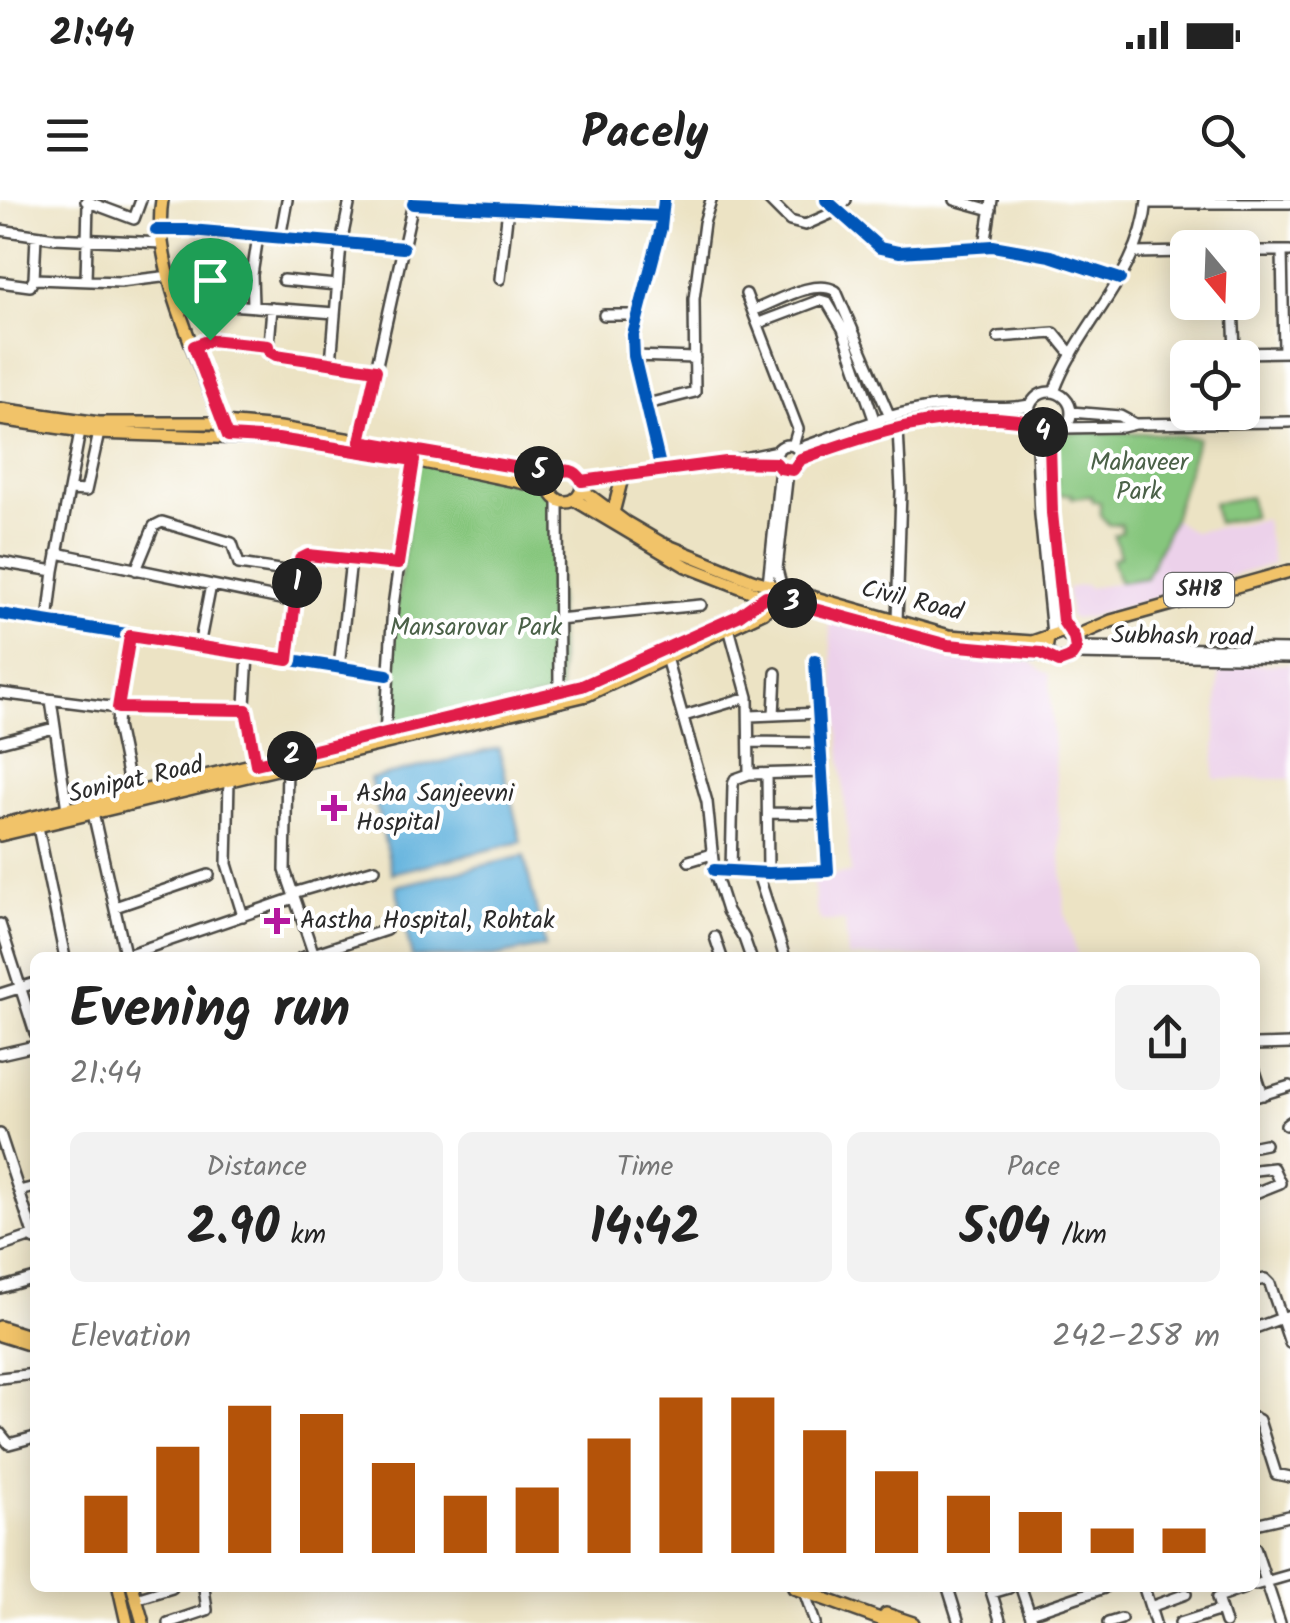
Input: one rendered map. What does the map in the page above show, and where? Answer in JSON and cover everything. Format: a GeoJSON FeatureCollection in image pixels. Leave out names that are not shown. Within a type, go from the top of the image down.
{"type":"FeatureCollection","features":[{"type":"Feature","properties":{"kind":"main road"},"geometry":{"type":"LineString","coordinates":[[160,200],[159,237],[167,276],[220,430]]}},
{"type":"Feature","properties":{"kind":"main road"},"geometry":{"type":"LineString","coordinates":[[167,276],[220,430]]}},
{"type":"Feature","properties":{"kind":"main road"},"geometry":{"type":"LineString","coordinates":[[0,409],[28,419]]}},
{"type":"Feature","properties":{"kind":"main road"},"geometry":{"type":"LineString","coordinates":[[0,420],[360,441],[555,474],[572,470],[580,490],[686,566],[767,591]]}},
{"type":"Feature","properties":{"kind":"main road"},"geometry":{"type":"LineString","coordinates":[[80,426],[99,434],[220,430],[538,483],[550,488],[558,500],[580,490]]}},
{"type":"Feature","properties":{"kind":"main road"},"geometry":{"type":"LineString","coordinates":[[550,488],[555,474]]}},
{"type":"Feature","properties":{"kind":"main road"},"geometry":{"type":"LineString","coordinates":[[613,513],[623,474]]}},
{"type":"Feature","properties":{"kind":"main road"},"geometry":{"type":"LineString","coordinates":[[580,490],[691,557],[767,591]]}},
{"type":"Feature","properties":{"kind":"main road"},"geometry":{"type":"LineString","coordinates":[[1111,621],[1290,571]]}},
{"type":"Feature","properties":{"kind":"main road","name":"SH18"},"geometry":{"type":"LineString","coordinates":[[1049,655],[1059,662],[1073,643],[1130,610],[1290,571]]}},
{"type":"Feature","properties":{"kind":"main road","name":"Civil Road"},"geometry":{"type":"LineString","coordinates":[[767,591],[949,636],[1032,642],[1050,636]]}},
{"type":"Feature","properties":{"kind":"main road","name":"Sonipat Road"},"geometry":{"type":"LineString","coordinates":[[0,825],[256,764],[587,695],[738,616],[767,591]]}},
{"type":"Feature","properties":{"kind":"main road","name":"Civil Road"},"geometry":{"type":"LineString","coordinates":[[781,594],[948,645],[1049,655]]}},
{"type":"Feature","properties":{"kind":"main road","name":"Sonipat Road"},"geometry":{"type":"LineString","coordinates":[[504,710],[606,677],[730,628],[781,594]]}},
{"type":"Feature","properties":{"kind":"main road"},"geometry":{"type":"LineString","coordinates":[[1049,655],[1046,650],[1050,636]]}},
{"type":"Feature","properties":{"kind":"main road","name":"SH18"},"geometry":{"type":"LineString","coordinates":[[1050,636],[1073,643]]}},
{"type":"Feature","properties":{"kind":"main road","name":"Sonipat Road"},"geometry":{"type":"LineString","coordinates":[[0,836],[287,768],[385,737]]}},
{"type":"Feature","properties":{"kind":"main road"},"geometry":{"type":"LineString","coordinates":[[0,1327],[30,1336]]}},
{"type":"Feature","properties":{"kind":"main road"},"geometry":{"type":"LineString","coordinates":[[0,1336],[30,1345]]}},
{"type":"Feature","properties":{"kind":"main road"},"geometry":{"type":"LineString","coordinates":[[120,1592],[128,1623]]}},
{"type":"Feature","properties":{"kind":"main road"},"geometry":{"type":"LineString","coordinates":[[812,1592],[890,1623]]}},
{"type":"Feature","properties":{"kind":"main road"},"geometry":{"type":"LineString","coordinates":[[134,1593],[143,1623]]}},
{"type":"Feature","properties":{"kind":"main road"},"geometry":{"type":"LineString","coordinates":[[857,1611],[913,1623]]}},
{"type":"Feature","properties":{"kind":"street"},"geometry":{"type":"LineString","coordinates":[[86,281],[86,201],[134,219],[140,200]]}},
{"type":"Feature","properties":{"kind":"street"},"geometry":{"type":"LineString","coordinates":[[280,238],[287,200]]}},
{"type":"Feature","properties":{"kind":"street"},"geometry":{"type":"LineString","coordinates":[[331,363],[341,244],[350,200]]}},
{"type":"Feature","properties":{"kind":"street"},"geometry":{"type":"LineString","coordinates":[[661,470],[634,356],[633,335],[664,200]]}},
{"type":"Feature","properties":{"kind":"street"},"geometry":{"type":"LineString","coordinates":[[647,404],[695,392],[694,299],[704,223],[711,200]]}},
{"type":"Feature","properties":{"kind":"street"},"geometry":{"type":"LineString","coordinates":[[769,200],[790,221],[805,226],[837,211],[846,200]]}},
{"type":"Feature","properties":{"kind":"street"},"geometry":{"type":"LineString","coordinates":[[826,200],[884,250],[985,246],[1050,256],[1120,279]]}},
{"type":"Feature","properties":{"kind":"street"},"geometry":{"type":"LineString","coordinates":[[955,200],[991,205],[985,246]]}},
{"type":"Feature","properties":{"kind":"street"},"geometry":{"type":"LineString","coordinates":[[797,451],[922,408],[1030,405],[1036,397],[1054,392],[1134,253],[1147,201],[1290,203]]}},
{"type":"Feature","properties":{"kind":"street"},"geometry":{"type":"LineString","coordinates":[[360,441],[413,202],[662,216]]}},
{"type":"Feature","properties":{"kind":"street"},"geometry":{"type":"LineString","coordinates":[[500,278],[508,208]]}},
{"type":"Feature","properties":{"kind":"street"},"geometry":{"type":"LineString","coordinates":[[0,230],[87,240],[258,236],[403,248]]}},
{"type":"Feature","properties":{"kind":"street"},"geometry":{"type":"LineString","coordinates":[[0,282],[30,286],[34,280],[36,236]]}},
{"type":"Feature","properties":{"kind":"street"},"geometry":{"type":"LineString","coordinates":[[253,305],[258,236]]}},
{"type":"Feature","properties":{"kind":"street"},"geometry":{"type":"LineString","coordinates":[[1234,320],[1235,353],[1287,352],[1286,251],[1260,251]]}},
{"type":"Feature","properties":{"kind":"street"},"geometry":{"type":"LineString","coordinates":[[1134,253],[1170,252]]}},
{"type":"Feature","properties":{"kind":"street"},"geometry":{"type":"LineString","coordinates":[[34,280],[120,282],[167,276]]}},
{"type":"Feature","properties":{"kind":"street"},"geometry":{"type":"LineString","coordinates":[[283,280],[337,285]]}},
{"type":"Feature","properties":{"kind":"street"},"geometry":{"type":"LineString","coordinates":[[174,290],[252,284]]}},
{"type":"Feature","properties":{"kind":"street"},"geometry":{"type":"LineString","coordinates":[[754,310],[817,287],[830,287],[836,292],[890,417]]}},
{"type":"Feature","properties":{"kind":"street"},"geometry":{"type":"LineString","coordinates":[[726,462],[798,466],[798,429],[746,294]]}},
{"type":"Feature","properties":{"kind":"street"},"geometry":{"type":"LineString","coordinates":[[758,323],[820,300],[828,302],[843,329],[876,422]]}},
{"type":"Feature","properties":{"kind":"street"},"geometry":{"type":"LineString","coordinates":[[216,304],[335,314]]}},
{"type":"Feature","properties":{"kind":"street"},"geometry":{"type":"LineString","coordinates":[[272,308],[269,351],[376,370]]}},
{"type":"Feature","properties":{"kind":"street"},"geometry":{"type":"LineString","coordinates":[[604,315],[637,315]]}},
{"type":"Feature","properties":{"kind":"street"},"geometry":{"type":"LineString","coordinates":[[998,337],[1054,333],[1072,355]]}},
{"type":"Feature","properties":{"kind":"street"},"geometry":{"type":"LineString","coordinates":[[194,346],[210,340],[268,346]]}},
{"type":"Feature","properties":{"kind":"street"},"geometry":{"type":"LineString","coordinates":[[634,356],[696,358]]}},
{"type":"Feature","properties":{"kind":"street"},"geometry":{"type":"LineString","coordinates":[[1054,392],[1069,403],[1071,412],[1064,428]]}},
{"type":"Feature","properties":{"kind":"street"},"geometry":{"type":"LineString","coordinates":[[1030,405],[1050,636]]}},
{"type":"Feature","properties":{"kind":"street"},"geometry":{"type":"LineString","coordinates":[[1071,412],[1120,416],[1135,424]]}},
{"type":"Feature","properties":{"kind":"street"},"geometry":{"type":"LineString","coordinates":[[580,490],[623,474],[726,462],[786,446],[797,451],[956,418],[1019,420],[1054,433]]}},
{"type":"Feature","properties":{"kind":"street"},"geometry":{"type":"LineString","coordinates":[[1073,643],[1063,621],[1052,513],[1050,444],[1054,433],[1064,428],[1135,424],[1290,422]]}},
{"type":"Feature","properties":{"kind":"street"},"geometry":{"type":"LineString","coordinates":[[48,622],[80,426]]}},
{"type":"Feature","properties":{"kind":"street"},"geometry":{"type":"LineString","coordinates":[[897,622],[902,507],[898,428]]}},
{"type":"Feature","properties":{"kind":"street"},"geometry":{"type":"LineString","coordinates":[[69,490],[86,491],[99,434]]}},
{"type":"Feature","properties":{"kind":"street"},"geometry":{"type":"LineString","coordinates":[[778,451],[782,467],[777,568],[781,594]]}},
{"type":"Feature","properties":{"kind":"street"},"geometry":{"type":"LineString","coordinates":[[385,737],[398,564],[414,460]]}},
{"type":"Feature","properties":{"kind":"street"},"geometry":{"type":"LineString","coordinates":[[767,591],[782,467]]}},
{"type":"Feature","properties":{"kind":"street"},"geometry":{"type":"LineString","coordinates":[[558,500],[559,692]]}},
{"type":"Feature","properties":{"kind":"street"},"geometry":{"type":"LineString","coordinates":[[136,570],[154,526],[162,522],[232,542],[239,564],[299,573]]}},
{"type":"Feature","properties":{"kind":"street"},"geometry":{"type":"LineString","coordinates":[[57,553],[295,602]]}},
{"type":"Feature","properties":{"kind":"street"},"geometry":{"type":"LineString","coordinates":[[288,660],[300,559],[304,556],[398,564]]}},
{"type":"Feature","properties":{"kind":"street"},"geometry":{"type":"LineString","coordinates":[[339,668],[351,560]]}},
{"type":"Feature","properties":{"kind":"street"},"geometry":{"type":"LineString","coordinates":[[0,562],[54,570]]}},
{"type":"Feature","properties":{"kind":"street"},"geometry":{"type":"LineString","coordinates":[[199,646],[211,585]]}},
{"type":"Feature","properties":{"kind":"street"},"geometry":{"type":"LineString","coordinates":[[557,619],[700,605]]}},
{"type":"Feature","properties":{"kind":"street"},"geometry":{"type":"LineString","coordinates":[[0,614],[387,675]]}},
{"type":"Feature","properties":{"kind":"street"},"geometry":{"type":"LineString","coordinates":[[730,628],[748,697],[749,774]]}},
{"type":"Feature","properties":{"kind":"street"},"geometry":{"type":"LineString","coordinates":[[130,636],[116,726],[131,794]]}},
{"type":"Feature","properties":{"kind":"street","name":"Subhash road"},"geometry":{"type":"LineString","coordinates":[[1073,643],[1122,652],[1290,658]]}},
{"type":"Feature","properties":{"kind":"street","name":"Subhash road"},"geometry":{"type":"LineString","coordinates":[[1217,654],[1290,650]]}},
{"type":"Feature","properties":{"kind":"street"},"geometry":{"type":"LineString","coordinates":[[248,654],[246,710],[256,764]]}},
{"type":"Feature","properties":{"kind":"street"},"geometry":{"type":"LineString","coordinates":[[665,655],[707,802],[714,870],[727,912],[748,952]]}},
{"type":"Feature","properties":{"kind":"street"},"geometry":{"type":"LineString","coordinates":[[714,870],[827,872],[827,814],[815,660]]}},
{"type":"Feature","properties":{"kind":"street"},"geometry":{"type":"LineString","coordinates":[[774,715],[776,673]]}},
{"type":"Feature","properties":{"kind":"street"},"geometry":{"type":"LineString","coordinates":[[0,693],[118,708],[246,710]]}},
{"type":"Feature","properties":{"kind":"street"},"geometry":{"type":"LineString","coordinates":[[684,716],[748,697]]}},
{"type":"Feature","properties":{"kind":"street"},"geometry":{"type":"LineString","coordinates":[[51,700],[67,809]]}},
{"type":"Feature","properties":{"kind":"street"},"geometry":{"type":"LineString","coordinates":[[750,716],[820,713]]}},
{"type":"Feature","properties":{"kind":"street"},"geometry":{"type":"LineString","coordinates":[[0,742],[54,728]]}},
{"type":"Feature","properties":{"kind":"street"},"geometry":{"type":"LineString","coordinates":[[750,742],[822,743]]}},
{"type":"Feature","properties":{"kind":"street"},"geometry":{"type":"LineString","coordinates":[[287,768],[285,870],[313,952]]}},
{"type":"Feature","properties":{"kind":"street"},"geometry":{"type":"LineString","coordinates":[[731,870],[734,781],[749,774],[824,772]]}},
{"type":"Feature","properties":{"kind":"street"},"geometry":{"type":"LineString","coordinates":[[767,774],[769,814],[762,872],[783,952]]}},
{"type":"Feature","properties":{"kind":"street"},"geometry":{"type":"LineString","coordinates":[[229,782],[227,864],[243,916]]}},
{"type":"Feature","properties":{"kind":"street"},"geometry":{"type":"LineString","coordinates":[[93,814],[123,952]]}},
{"type":"Feature","properties":{"kind":"street"},"geometry":{"type":"LineString","coordinates":[[769,814],[827,814]]}},
{"type":"Feature","properties":{"kind":"street"},"geometry":{"type":"LineString","coordinates":[[38,826],[64,952]]}},
{"type":"Feature","properties":{"kind":"street"},"geometry":{"type":"LineString","coordinates":[[688,860],[712,854]]}},
{"type":"Feature","properties":{"kind":"street"},"geometry":{"type":"LineString","coordinates":[[139,952],[375,869]]}},
{"type":"Feature","properties":{"kind":"street"},"geometry":{"type":"LineString","coordinates":[[115,906],[210,875]]}},
{"type":"Feature","properties":{"kind":"street"},"geometry":{"type":"LineString","coordinates":[[0,924],[4,951],[30,1018]]}},
{"type":"Feature","properties":{"kind":"street"},"geometry":{"type":"LineString","coordinates":[[325,952],[386,930]]}},
{"type":"Feature","properties":{"kind":"street"},"geometry":{"type":"LineString","coordinates":[[716,937],[720,952]]}},
{"type":"Feature","properties":{"kind":"street"},"geometry":{"type":"LineString","coordinates":[[0,994],[30,985]]}},
{"type":"Feature","properties":{"kind":"street"},"geometry":{"type":"LineString","coordinates":[[1260,1045],[1290,1044]]}},
{"type":"Feature","properties":{"kind":"street"},"geometry":{"type":"LineString","coordinates":[[0,1054],[30,1047]]}},
{"type":"Feature","properties":{"kind":"street"},"geometry":{"type":"LineString","coordinates":[[1260,1096],[1290,1086]]}},
{"type":"Feature","properties":{"kind":"street"},"geometry":{"type":"LineString","coordinates":[[0,1134],[30,1223]]}},
{"type":"Feature","properties":{"kind":"street"},"geometry":{"type":"LineString","coordinates":[[1260,1169],[1273,1168],[1280,1184],[1260,1191]]}},
{"type":"Feature","properties":{"kind":"street"},"geometry":{"type":"LineString","coordinates":[[19,1191],[30,1188]]}},
{"type":"Feature","properties":{"kind":"street"},"geometry":{"type":"LineString","coordinates":[[0,1246],[30,1238]]}},
{"type":"Feature","properties":{"kind":"street"},"geometry":{"type":"LineString","coordinates":[[0,1288],[30,1279]]}},
{"type":"Feature","properties":{"kind":"street"},"geometry":{"type":"LineString","coordinates":[[1260,1281],[1268,1281],[1286,1316],[1290,1343]]}},
{"type":"Feature","properties":{"kind":"street"},"geometry":{"type":"LineString","coordinates":[[1260,1326],[1286,1316]]}},
{"type":"Feature","properties":{"kind":"street"},"geometry":{"type":"LineString","coordinates":[[0,1377],[30,1374]]}},
{"type":"Feature","properties":{"kind":"street"},"geometry":{"type":"LineString","coordinates":[[1260,1423],[1276,1474],[1290,1476]]}},
{"type":"Feature","properties":{"kind":"street"},"geometry":{"type":"LineString","coordinates":[[0,1433],[8,1444],[30,1439]]}},
{"type":"Feature","properties":{"kind":"street"},"geometry":{"type":"LineString","coordinates":[[1260,1523],[1289,1516]]}},
{"type":"Feature","properties":{"kind":"street"},"geometry":{"type":"LineString","coordinates":[[1280,1623],[1260,1583],[1290,1574]]}},
{"type":"Feature","properties":{"kind":"street"},"geometry":{"type":"LineString","coordinates":[[168,1623],[206,1610],[204,1592]]}},
{"type":"Feature","properties":{"kind":"street"},"geometry":{"type":"LineString","coordinates":[[806,1592],[815,1623]]}},
{"type":"Feature","properties":{"kind":"street"},"geometry":{"type":"LineString","coordinates":[[949,1592],[959,1623]]}},
{"type":"Feature","properties":{"kind":"street"},"geometry":{"type":"LineString","coordinates":[[992,1592],[1001,1623]]}},
{"type":"Feature","properties":{"kind":"street"},"geometry":{"type":"LineString","coordinates":[[1022,1592],[1031,1618],[1094,1592]]}},
{"type":"Feature","properties":{"kind":"street"},"geometry":{"type":"LineString","coordinates":[[1145,1592],[1155,1623]]}},
{"type":"Feature","properties":{"kind":"street"},"geometry":{"type":"LineString","coordinates":[[1226,1623],[1217,1598],[1234,1592]]}},
{"type":"Feature","properties":{"kind":"street"},"geometry":{"type":"LineString","coordinates":[[1150,1607],[1186,1594]]}},
{"type":"Feature","properties":{"kind":"street"},"geometry":{"type":"LineString","coordinates":[[1180,1623],[1221,1610]]}},
{"type":"Feature","properties":{"kind":"street"},"geometry":{"type":"LineString","coordinates":[[1108,1623],[1121,1619]]}},
{"type":"Feature","properties":{"kind":"shaded area"},"geometry":{"type":"Polygon","coordinates":[[[1173,519],[1193,532],[1265,519],[1273,564],[1089,617],[1070,616],[1067,588],[1146,578],[1173,519]]]}},
{"type":"Feature","properties":{"kind":"shaded area"},"geometry":{"type":"Polygon","coordinates":[[[829,621],[951,652],[1031,661],[1049,674],[1065,913],[1077,952],[848,952],[845,921],[821,921],[813,876],[851,873],[829,621]]]}},
{"type":"Feature","properties":{"kind":"shaded area"},"geometry":{"type":"Polygon","coordinates":[[[1290,664],[1290,779],[1214,779],[1219,665],[1290,664]]]}},
{"type":"Feature","properties":{"kind":"green space","name":"Mahaveer Park"},"geometry":{"type":"Polygon","coordinates":[[[1064,432],[1198,438],[1173,519],[1146,578],[1119,582],[1112,559],[1120,556],[1114,535],[1122,532],[1121,524],[1109,525],[1100,515],[1100,502],[1092,501],[1091,496],[1057,495],[1054,439],[1064,432]]]}},
{"type":"Feature","properties":{"kind":"green space","name":"Mansarovar Park"},"geometry":{"type":"Polygon","coordinates":[[[416,461],[550,488],[556,499],[560,693],[386,734],[387,675],[416,461]]]}},
{"type":"Feature","properties":{"kind":"green space"},"geometry":{"type":"Polygon","coordinates":[[[1250,497],[1253,516],[1217,523],[1213,503],[1250,497]]]}},
{"type":"Feature","properties":{"kind":"water"},"geometry":{"type":"Polygon","coordinates":[[[499,748],[521,842],[392,873],[370,779],[499,748]]]}},
{"type":"Feature","properties":{"kind":"water"},"geometry":{"type":"Polygon","coordinates":[[[524,856],[545,946],[517,952],[411,952],[396,886],[524,856]]]}},
{"type":"Feature","properties":{"kind":"cycle path"},"geometry":{"type":"LineString","coordinates":[[661,470],[634,356],[633,335],[661,228],[664,200]]}},
{"type":"Feature","properties":{"kind":"cycle path"},"geometry":{"type":"LineString","coordinates":[[826,200],[880,248],[899,252],[993,246],[1050,256],[1120,279]]}},
{"type":"Feature","properties":{"kind":"cycle path"},"geometry":{"type":"LineString","coordinates":[[413,204],[662,216]]}},
{"type":"Feature","properties":{"kind":"cycle path"},"geometry":{"type":"LineString","coordinates":[[156,230],[403,248]]}},
{"type":"Feature","properties":{"kind":"cycle path"},"geometry":{"type":"LineString","coordinates":[[0,614],[387,675]]}},
{"type":"Feature","properties":{"kind":"cycle path"},"geometry":{"type":"LineString","coordinates":[[714,870],[828,871],[815,660]]}},
{"type":"Feature","properties":{"kind":"place","name":"Asha Sanjeevni Hospital"},"geometry":{"type":"Point","coordinates":[334,808]}},
{"type":"Feature","properties":{"kind":"place","name":"Aastha Hospital, Rohtak"},"geometry":{"type":"Point","coordinates":[277,921]}},
{"type":"Feature","properties":{"kind":"route"},"geometry":{"type":"LineString","coordinates":[[210,340],[268,346],[276,355],[376,370],[360,441],[555,474],[572,470],[582,481],[726,462],[776,463],[788,471],[798,466],[801,459],[925,421],[956,418],[1032,424],[1041,432],[1054,433],[1050,444],[1052,513],[1063,621],[1074,637],[1076,649],[1070,658],[1059,662],[1041,653],[948,645],[766,596],[738,616],[582,686],[256,764],[246,710],[118,708],[130,636],[288,660],[300,559],[308,555],[398,564],[414,460],[278,439],[228,436],[194,346],[210,340]]}}]}
